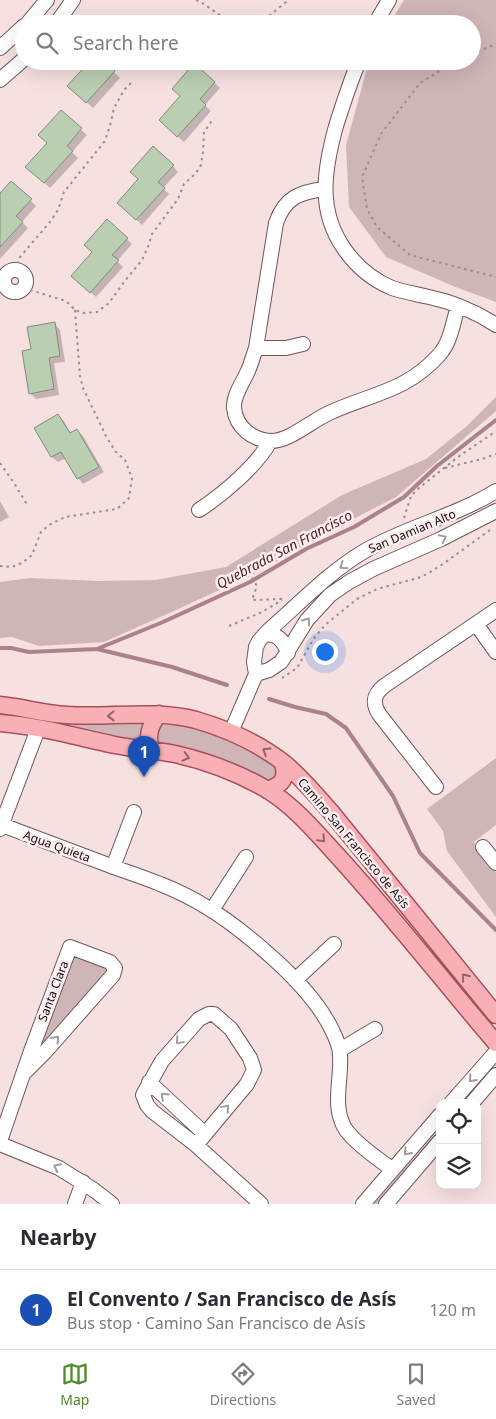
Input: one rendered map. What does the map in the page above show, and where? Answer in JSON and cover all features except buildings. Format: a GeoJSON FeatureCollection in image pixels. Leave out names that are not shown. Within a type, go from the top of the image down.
{"type":"FeatureCollection","features":[{"type":"Feature","properties":{"kind":"main road","name":"Camino San Francisco de Asís"},"geometry":{"type":"LineString","coordinates":[[0,705],[65,715],[160,714],[177,716],[231,732],[249,741],[298,775],[496,1015]]}},
{"type":"Feature","properties":{"kind":"main road"},"geometry":{"type":"LineString","coordinates":[[151,751],[148,741],[149,731],[153,722],[160,714]]}},
{"type":"Feature","properties":{"kind":"main road","name":"Camino San Francisco de Asís"},"geometry":{"type":"LineString","coordinates":[[0,723],[174,754],[218,766],[267,790],[303,819],[368,891],[496,1043]]}},
{"type":"Feature","properties":{"kind":"main road"},"geometry":{"type":"LineString","coordinates":[[267,790],[276,787],[282,780],[285,772],[283,763]]}},
{"type":"Feature","properties":{"kind":"main road"},"geometry":{"type":"LineString","coordinates":[[368,891],[383,876]]}},
{"type":"Feature","properties":{"kind":"street"},"geometry":{"type":"LineString","coordinates":[[34,15],[47,0]]}},
{"type":"Feature","properties":{"kind":"street"},"geometry":{"type":"LineString","coordinates":[[62,15],[73,0]]}},
{"type":"Feature","properties":{"kind":"street"},"geometry":{"type":"LineString","coordinates":[[380,15],[389,0]]}},
{"type":"Feature","properties":{"kind":"street"},"geometry":{"type":"LineString","coordinates":[[0,48],[15,34]]}},
{"type":"Feature","properties":{"kind":"street"},"geometry":{"type":"LineString","coordinates":[[0,80],[15,67]]}},
{"type":"Feature","properties":{"kind":"street"},"geometry":{"type":"LineString","coordinates":[[356,70],[332,140],[326,167],[325,189],[328,211],[342,246],[360,267],[374,278],[393,288],[458,306],[496,325]]}},
{"type":"Feature","properties":{"kind":"street"},"geometry":{"type":"LineString","coordinates":[[325,189],[310,191],[297,196],[286,203],[279,214],[256,348],[235,400],[234,410],[237,420],[243,429],[259,439],[270,441],[289,436],[329,413],[390,391],[430,365],[443,350],[449,338],[458,306]]}},
{"type":"Feature","properties":{"kind":"street"},"geometry":{"type":"LineString","coordinates":[[15,270],[22,272],[26,281],[24,288],[14,292],[3,288],[6,275],[8,272],[15,270]]}},
{"type":"Feature","properties":{"kind":"street"},"geometry":{"type":"LineString","coordinates":[[256,348],[286,348],[303,344]]}},
{"type":"Feature","properties":{"kind":"street"},"geometry":{"type":"LineString","coordinates":[[199,510],[216,498],[240,476],[263,453],[270,441]]}},
{"type":"Feature","properties":{"kind":"street","name":"San Damian Alto"},"geometry":{"type":"LineString","coordinates":[[231,732],[256,674],[254,651],[259,641],[326,578],[362,552],[386,540],[460,510],[496,491]]}},
{"type":"Feature","properties":{"kind":"street","name":"San Damian Alto"},"geometry":{"type":"LineString","coordinates":[[256,674],[277,665],[288,653],[299,632],[312,614],[330,595],[349,582],[496,511]]}},
{"type":"Feature","properties":{"kind":"street"},"geometry":{"type":"LineString","coordinates":[[436,787],[379,714],[375,704],[375,696],[384,686],[496,610]]}},
{"type":"Feature","properties":{"kind":"street"},"geometry":{"type":"LineString","coordinates":[[476,624],[496,652]]}},
{"type":"Feature","properties":{"kind":"street"},"geometry":{"type":"LineString","coordinates":[[264,635],[271,634],[279,637],[288,653]]}},
{"type":"Feature","properties":{"kind":"street"},"geometry":{"type":"LineString","coordinates":[[1,827],[38,729]]}},
{"type":"Feature","properties":{"kind":"street"},"geometry":{"type":"LineString","coordinates":[[113,866],[134,812]]}},
{"type":"Feature","properties":{"kind":"street","name":"Agua Quieta"},"geometry":{"type":"LineString","coordinates":[[1,827],[113,866],[177,891],[212,910],[263,949],[295,980],[325,1018],[336,1037],[340,1050],[338,1105],[347,1131],[392,1169]]}},
{"type":"Feature","properties":{"kind":"street"},"geometry":{"type":"LineString","coordinates":[[483,847],[496,863]]}},
{"type":"Feature","properties":{"kind":"street"},"geometry":{"type":"LineString","coordinates":[[212,910],[246,857]]}},
{"type":"Feature","properties":{"kind":"street"},"geometry":{"type":"LineString","coordinates":[[295,980],[334,944]]}},
{"type":"Feature","properties":{"kind":"street","name":"Santa Clara"},"geometry":{"type":"LineString","coordinates":[[23,1074],[113,975],[114,968],[110,962],[70,947],[23,1074],[0,1142],[50,1163],[83,1182],[112,1204]]}},
{"type":"Feature","properties":{"kind":"street"},"geometry":{"type":"LineString","coordinates":[[196,1145],[247,1084],[254,1070],[250,1058],[231,1030],[214,1014],[209,1014],[199,1019],[162,1061],[143,1095],[152,1111],[196,1145],[261,1204]]}},
{"type":"Feature","properties":{"kind":"street"},"geometry":{"type":"LineString","coordinates":[[340,1050],[375,1029]]}},
{"type":"Feature","properties":{"kind":"street"},"geometry":{"type":"LineString","coordinates":[[455,1099],[496,1052]]}},
{"type":"Feature","properties":{"kind":"street"},"geometry":{"type":"LineString","coordinates":[[475,1099],[496,1075]]}},
{"type":"Feature","properties":{"kind":"street"},"geometry":{"type":"LineString","coordinates":[[149,1082],[205,1134]]}},
{"type":"Feature","properties":{"kind":"street"},"geometry":{"type":"LineString","coordinates":[[363,1204],[436,1120]]}},
{"type":"Feature","properties":{"kind":"street"},"geometry":{"type":"LineString","coordinates":[[386,1204],[437,1144]]}},
{"type":"Feature","properties":{"kind":"street"},"geometry":{"type":"LineString","coordinates":[[75,1204],[83,1182]]}},
{"type":"Feature","properties":{"kind":"path"},"geometry":{"type":"LineString","coordinates":[[196,0],[206,4],[220,15]]}},
{"type":"Feature","properties":{"kind":"path"},"geometry":{"type":"LineString","coordinates":[[269,15],[286,0]]}},
{"type":"Feature","properties":{"kind":"path"},"geometry":{"type":"LineString","coordinates":[[481,50],[496,44]]}},
{"type":"Feature","properties":{"kind":"path"},"geometry":{"type":"LineString","coordinates":[[441,70],[420,83],[381,134],[362,177],[366,209],[377,227],[410,255],[496,277]]}},
{"type":"Feature","properties":{"kind":"path"},"geometry":{"type":"LineString","coordinates":[[15,270],[20,257],[58,210],[64,192],[105,141],[114,108],[124,90],[132,82]]}},
{"type":"Feature","properties":{"kind":"path"},"geometry":{"type":"LineString","coordinates":[[24,288],[66,301],[75,310],[83,313],[97,312],[109,303],[142,260],[152,234],[178,198],[184,184],[196,173],[201,165],[204,132],[214,118]]}},
{"type":"Feature","properties":{"kind":"path"},"geometry":{"type":"LineString","coordinates":[[0,566],[12,567],[22,563],[32,554],[41,532],[49,525],[65,517],[116,509],[130,498],[132,478],[125,460],[115,451],[106,436],[83,388],[80,376],[75,310]]}},
{"type":"Feature","properties":{"kind":"path"},"geometry":{"type":"LineString","coordinates":[[403,520],[411,496],[419,488],[443,468],[496,432]]}},
{"type":"Feature","properties":{"kind":"path"},"geometry":{"type":"LineString","coordinates":[[443,468],[496,454]]}},
{"type":"Feature","properties":{"kind":"path"},"geometry":{"type":"LineString","coordinates":[[0,463],[28,506]]}},
{"type":"Feature","properties":{"kind":"path"},"geometry":{"type":"LineString","coordinates":[[277,680],[297,668],[320,631],[334,616],[357,599],[377,589],[427,574],[491,529]]}},
{"type":"Feature","properties":{"kind":"path"},"geometry":{"type":"LineString","coordinates":[[255,583],[250,574],[265,550]]}},
{"type":"Feature","properties":{"kind":"path"},"geometry":{"type":"LineString","coordinates":[[229,626],[262,612],[284,598]]}},
{"type":"Feature","properties":{"kind":"shaded area"},"geometry":{"type":"Polygon","coordinates":[[[404,0],[496,0],[496,302],[386,257],[349,207],[346,145],[367,70],[481,70],[481,15],[395,15],[404,0]]]}},
{"type":"Feature","properties":{"kind":"shaded area"},"geometry":{"type":"Polygon","coordinates":[[[496,397],[496,411],[396,497],[328,532],[256,573],[104,642],[39,646],[12,637],[0,638],[0,582],[30,578],[98,581],[156,580],[226,567],[342,495],[426,459],[467,426],[496,397]]]}},
{"type":"Feature","properties":{"kind":"shaded area"},"geometry":{"type":"Polygon","coordinates":[[[0,711],[145,722],[144,743],[0,715],[0,711]]]}},
{"type":"Feature","properties":{"kind":"shaded area"},"geometry":{"type":"Polygon","coordinates":[[[164,722],[197,727],[230,738],[254,750],[282,772],[267,784],[161,746],[157,741],[156,727],[164,722]]]}},
{"type":"Feature","properties":{"kind":"shaded area"},"geometry":{"type":"Polygon","coordinates":[[[496,758],[496,825],[474,842],[496,872],[496,917],[447,851],[443,831],[427,809],[496,758]]]}},
{"type":"Feature","properties":{"kind":"shaded area"},"geometry":{"type":"Polygon","coordinates":[[[78,956],[102,964],[106,970],[106,976],[44,1047],[39,1045],[70,959],[78,956]]]}},
{"type":"Feature","properties":{"kind":"shaded area"},"geometry":{"type":"Polygon","coordinates":[[[436,1133],[436,1139],[379,1204],[374,1204],[436,1133]]]}},
{"type":"Feature","properties":{"kind":"waterway","name":"Quebrada San Francisco"},"geometry":{"type":"LineString","coordinates":[[0,648],[11,648],[29,652],[97,649],[163,622],[250,582],[306,549],[354,527],[404,497],[437,466],[496,420]]}},
{"type":"Feature","properties":{"kind":"waterway"},"geometry":{"type":"LineString","coordinates":[[97,649],[172,667],[227,685]]}},
{"type":"Feature","properties":{"kind":"waterway"},"geometry":{"type":"LineString","coordinates":[[269,699],[326,714],[346,728],[393,796],[420,853],[496,930]]}},
{"type":"Feature","properties":{"kind":"place","name":"El Convento / San Francisco de Asís"},"geometry":{"type":"Point","coordinates":[144,777]}}]}
